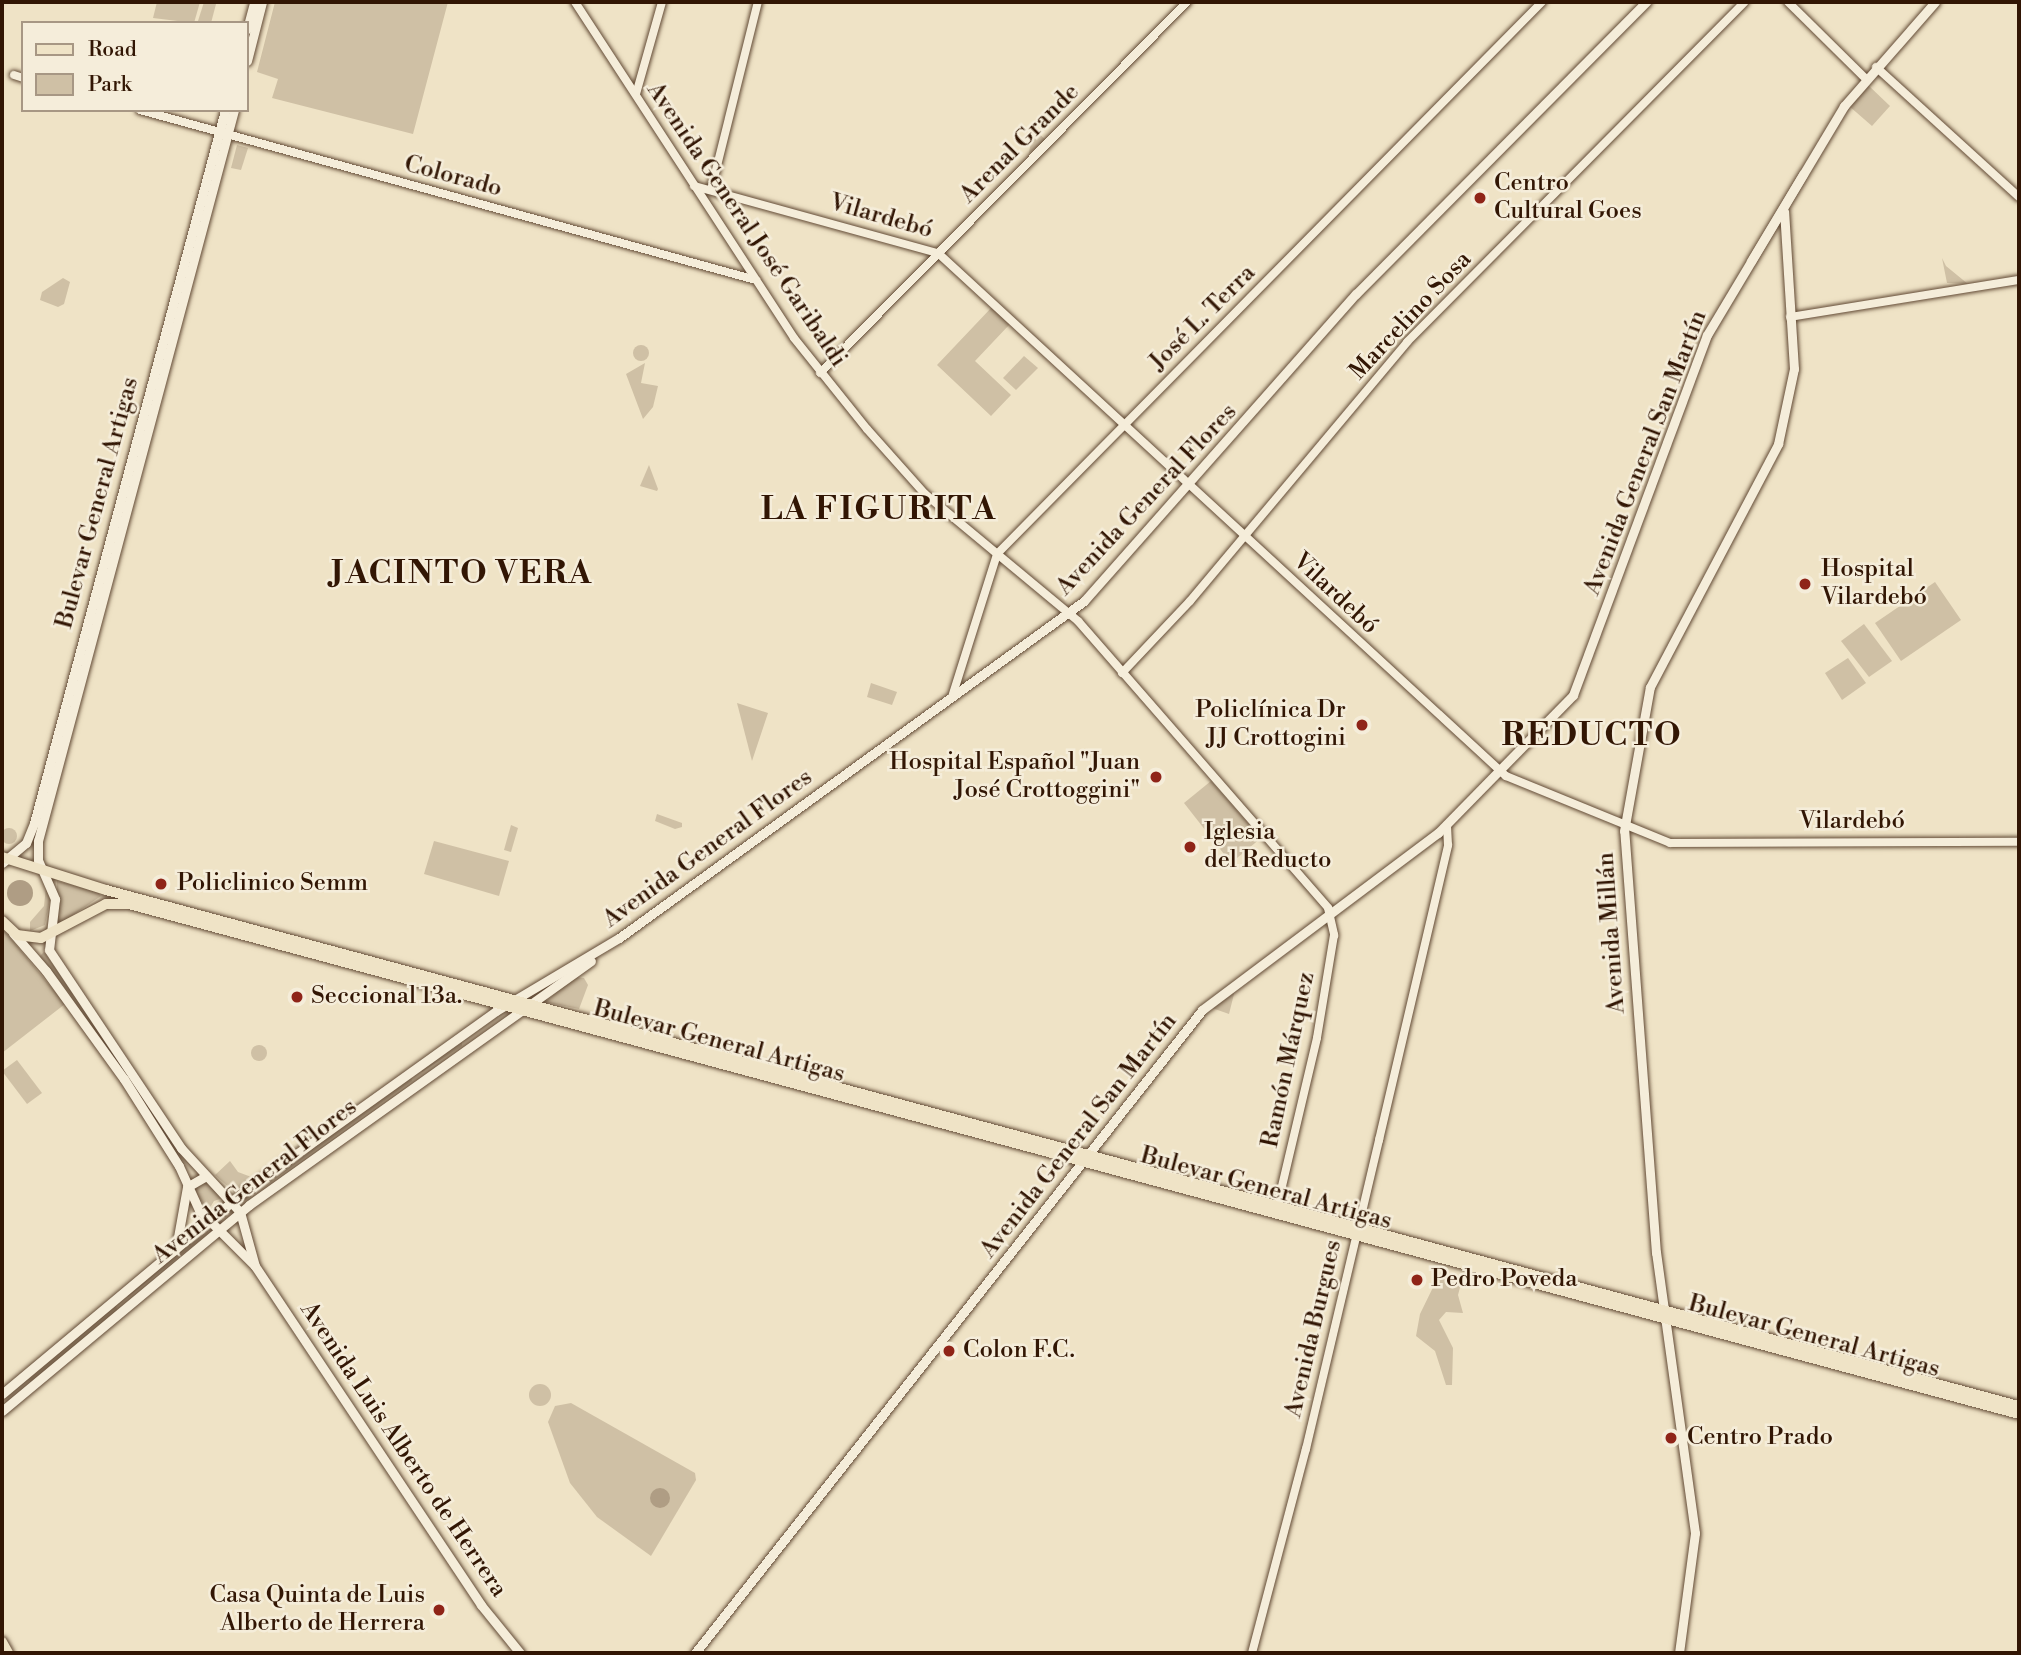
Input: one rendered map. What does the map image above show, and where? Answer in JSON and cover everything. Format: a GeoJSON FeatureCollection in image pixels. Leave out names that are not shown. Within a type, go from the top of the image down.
{"type":"FeatureCollection","features":[{"type":"Feature","properties":{"kind":"main road"},"geometry":{"type":"LineString","coordinates":[[248,25],[254,2]]}},
{"type":"Feature","properties":{"kind":"main road"},"geometry":{"type":"LineString","coordinates":[[248,57],[262,2]]}},
{"type":"Feature","properties":{"kind":"main road","name":"Avenida General Flores"},"geometry":{"type":"LineString","coordinates":[[2,1411],[240,1212],[1069,613],[1190,483],[1356,294],[1646,2]]}},
{"type":"Feature","properties":{"kind":"main road","name":"Avenida General San Martín"},"geometry":{"type":"LineString","coordinates":[[695,1653],[1202,1010],[1438,833],[1577,689],[1707,335],[1844,106],[1935,2]]}},
{"type":"Feature","properties":{"kind":"main road","name":"Bulevar General Artigas"},"geometry":{"type":"LineString","coordinates":[[47,874],[38,860],[38,841],[223,133],[225,112]]}},
{"type":"Feature","properties":{"kind":"main road","name":"Bulevar General Artigas"},"geometry":{"type":"LineString","coordinates":[[4,860],[26,843],[34,823],[223,133],[233,112]]}},
{"type":"Feature","properties":{"kind":"main road","name":"Avenida General San Martín"},"geometry":{"type":"LineString","coordinates":[[1776,220],[1784,211],[1804,173]]}},
{"type":"Feature","properties":{"kind":"main road","name":"Avenida Millán"},"geometry":{"type":"LineString","coordinates":[[1679,1653],[1695,1533],[1664,1314],[1624,823],[1650,687],[1775,455],[1794,374],[1784,211]]}},
{"type":"Feature","properties":{"kind":"main road","name":"Avenida Millán"},"geometry":{"type":"LineString","coordinates":[[1776,220],[1785,241]]}},
{"type":"Feature","properties":{"kind":"main road","name":"Bulevar General Artigas"},"geometry":{"type":"LineString","coordinates":[[4,860],[509,1003],[1664,1314],[2019,1406]]}},
{"type":"Feature","properties":{"kind":"main road"},"geometry":{"type":"LineString","coordinates":[[10,931],[30,938],[50,936],[55,904],[47,874]]}},
{"type":"Feature","properties":{"kind":"main road","name":"Bulevar General Artigas"},"geometry":{"type":"LineString","coordinates":[[50,936],[116,902],[462,996],[584,1017],[1085,1158]]}},
{"type":"Feature","properties":{"kind":"main road","name":"Avenida Luis Alberto de Herrera"},"geometry":{"type":"LineString","coordinates":[[2,922],[46,971],[116,1068],[179,1166],[187,1187],[208,1221],[228,1244],[256,1266],[481,1605],[520,1653]]}},
{"type":"Feature","properties":{"kind":"main road","name":"Avenida Luis Alberto de Herrera"},"geometry":{"type":"LineString","coordinates":[[50,936],[52,957],[181,1148],[240,1212],[256,1266]]}},
{"type":"Feature","properties":{"kind":"main road","name":"Avenida General Flores"},"geometry":{"type":"LineString","coordinates":[[2,1394],[232,1202],[509,1003],[608,946]]}},
{"type":"Feature","properties":{"kind":"main road"},"geometry":{"type":"LineString","coordinates":[[175,1250],[187,1187],[206,1176]]}},
{"type":"Feature","properties":{"kind":"main road"},"geometry":{"type":"LineString","coordinates":[[228,1244],[239,1242],[248,1232]]}},
{"type":"Feature","properties":{"kind":"main road","name":"Bulevar General Artigas"},"geometry":{"type":"LineString","coordinates":[[1664,1314],[2019,1414]]}},
{"type":"Feature","properties":{"kind":"main road"},"geometry":{"type":"LineString","coordinates":[[2,1642],[8,1653]]}},
{"type":"Feature","properties":{"kind":"street","name":"Avenida General José Garibaldi"},"geometry":{"type":"LineString","coordinates":[[575,2],[756,281],[820,373],[925,494],[1069,613],[1330,914]]}},
{"type":"Feature","properties":{"kind":"street"},"geometry":{"type":"LineString","coordinates":[[636,94],[662,2]]}},
{"type":"Feature","properties":{"kind":"street"},"geometry":{"type":"LineString","coordinates":[[710,190],[758,2]]}},
{"type":"Feature","properties":{"kind":"street","name":"Arenal Grande"},"geometry":{"type":"LineString","coordinates":[[820,373],[1187,2]]}},
{"type":"Feature","properties":{"kind":"street","name":"José L. Terra"},"geometry":{"type":"LineString","coordinates":[[952,697],[997,554],[1542,2]]}},
{"type":"Feature","properties":{"kind":"street","name":"Marcelino Sosa"},"geometry":{"type":"LineString","coordinates":[[1122,673],[1244,535],[1407,342],[1745,2]]}},
{"type":"Feature","properties":{"kind":"street"},"geometry":{"type":"LineString","coordinates":[[1788,2],[1866,79]]}},
{"type":"Feature","properties":{"kind":"street"},"geometry":{"type":"LineString","coordinates":[[1876,67],[2019,197]]}},
{"type":"Feature","properties":{"kind":"street","name":"Colorado"},"geometry":{"type":"LineString","coordinates":[[147,112],[756,281]]}},
{"type":"Feature","properties":{"kind":"street","name":"Vilardebó"},"geometry":{"type":"LineString","coordinates":[[694,186],[939,253],[1126,423],[1497,771],[1670,843],[2019,842]]}},
{"type":"Feature","properties":{"kind":"street"},"geometry":{"type":"LineString","coordinates":[[1790,317],[2019,280]]}},
{"type":"Feature","properties":{"kind":"street","name":"Avenida Burgues"},"geometry":{"type":"LineString","coordinates":[[1252,1653],[1357,1231],[1447,848],[1447,825]]}},
{"type":"Feature","properties":{"kind":"street"},"geometry":{"type":"LineString","coordinates":[[1438,833],[1447,848]]}},
{"type":"Feature","properties":{"kind":"street","name":"Ramón Márquez"},"geometry":{"type":"LineString","coordinates":[[1276,1210],[1317,1038],[1334,935],[1330,914]]}},
{"type":"Feature","properties":{"kind":"green space"},"geometry":{"type":"Polygon","coordinates":[[[157,2],[200,2],[195,21],[153,18],[157,2]]]}},
{"type":"Feature","properties":{"kind":"green space"},"geometry":{"type":"Polygon","coordinates":[[[204,2],[216,4],[212,21],[198,21],[204,2]]]}},
{"type":"Feature","properties":{"kind":"green space"},"geometry":{"type":"Polygon","coordinates":[[[275,2],[448,2],[413,134],[272,98],[278,79],[257,72],[275,2]]]}},
{"type":"Feature","properties":{"kind":"green space"},"geometry":{"type":"Polygon","coordinates":[[[1868,85],[1890,106],[1872,126],[1849,106],[1868,85]]]}},
{"type":"Feature","properties":{"kind":"green space"},"geometry":{"type":"Polygon","coordinates":[[[1038,133],[1046,140],[1029,153],[1032,136],[1038,133]]]}},
{"type":"Feature","properties":{"kind":"green space"},"geometry":{"type":"Polygon","coordinates":[[[237,145],[248,148],[241,170],[231,168],[237,145]]]}},
{"type":"Feature","properties":{"kind":"green space"},"geometry":{"type":"Polygon","coordinates":[[[1942,258],[1946,266],[1968,284],[1947,283],[1942,258]]]}},
{"type":"Feature","properties":{"kind":"green space"},"geometry":{"type":"Polygon","coordinates":[[[63,278],[70,282],[64,304],[58,307],[40,300],[42,292],[63,278]]]}},
{"type":"Feature","properties":{"kind":"green space"},"geometry":{"type":"Polygon","coordinates":[[[992,307],[1010,324],[975,361],[1011,395],[991,416],[937,365],[992,307]]]}},
{"type":"Feature","properties":{"kind":"green space"},"geometry":{"type":"Polygon","coordinates":[[[641,345],[649,353],[641,361],[633,353],[641,345]]]}},
{"type":"Feature","properties":{"kind":"green space"},"geometry":{"type":"Polygon","coordinates":[[[1024,356],[1038,368],[1016,390],[1003,378],[1024,356]]]}},
{"type":"Feature","properties":{"kind":"green space"},"geometry":{"type":"Polygon","coordinates":[[[645,363],[641,383],[658,386],[653,407],[643,419],[626,374],[645,363]]]}},
{"type":"Feature","properties":{"kind":"green space"},"geometry":{"type":"Polygon","coordinates":[[[649,465],[658,489],[657,491],[640,486],[649,465]]]}},
{"type":"Feature","properties":{"kind":"green space"},"geometry":{"type":"Polygon","coordinates":[[[1935,582],[1961,620],[1901,661],[1875,623],[1935,582]]]}},
{"type":"Feature","properties":{"kind":"green space"},"geometry":{"type":"Polygon","coordinates":[[[1864,624],[1892,661],[1869,677],[1841,641],[1864,624]]]}},
{"type":"Feature","properties":{"kind":"green space"},"geometry":{"type":"Polygon","coordinates":[[[1848,658],[1866,683],[1842,700],[1825,673],[1848,658]]]}},
{"type":"Feature","properties":{"kind":"green space"},"geometry":{"type":"Polygon","coordinates":[[[871,683],[897,692],[892,705],[867,697],[871,683]]]}},
{"type":"Feature","properties":{"kind":"green space"},"geometry":{"type":"Polygon","coordinates":[[[737,703],[768,713],[752,761],[737,703]]]}},
{"type":"Feature","properties":{"kind":"green space"},"geometry":{"type":"Polygon","coordinates":[[[1211,781],[1261,838],[1231,863],[1184,803],[1211,781]]]}},
{"type":"Feature","properties":{"kind":"green space"},"geometry":{"type":"Polygon","coordinates":[[[657,814],[682,823],[682,827],[675,829],[655,821],[657,814]]]}},
{"type":"Feature","properties":{"kind":"green space"},"geometry":{"type":"Polygon","coordinates":[[[511,825],[518,828],[511,852],[504,850],[511,825]]]}},
{"type":"Feature","properties":{"kind":"green space"},"geometry":{"type":"Polygon","coordinates":[[[6,828],[12,828],[17,836],[15,842],[6,844],[1,839],[1,833],[6,828]]]}},
{"type":"Feature","properties":{"kind":"green space"},"geometry":{"type":"Polygon","coordinates":[[[434,841],[509,861],[499,896],[424,874],[434,841]]]}},
{"type":"Feature","properties":{"kind":"green space"},"geometry":{"type":"Polygon","coordinates":[[[57,881],[98,892],[101,896],[57,926],[57,881]]]}},
{"type":"Feature","properties":{"kind":"green space"},"geometry":{"type":"Polygon","coordinates":[[[46,887],[50,899],[45,925],[30,931],[30,922],[44,906],[46,887]]]}},
{"type":"Feature","properties":{"kind":"green space"},"geometry":{"type":"Polygon","coordinates":[[[2,928],[65,1004],[2,1053],[2,928]]]}},
{"type":"Feature","properties":{"kind":"green space"},"geometry":{"type":"Polygon","coordinates":[[[44,952],[73,994],[72,996],[39,957],[44,952]]]}},
{"type":"Feature","properties":{"kind":"green space"},"geometry":{"type":"Polygon","coordinates":[[[575,977],[584,978],[588,985],[579,1009],[545,1002],[575,977]]]}},
{"type":"Feature","properties":{"kind":"green space"},"geometry":{"type":"Polygon","coordinates":[[[1235,990],[1229,1014],[1212,1008],[1235,990]]]}},
{"type":"Feature","properties":{"kind":"green space"},"geometry":{"type":"Polygon","coordinates":[[[462,1042],[462,1046],[422,1072],[422,1068],[462,1042]]]}},
{"type":"Feature","properties":{"kind":"green space"},"geometry":{"type":"Polygon","coordinates":[[[256,1045],[262,1045],[267,1053],[265,1059],[256,1061],[251,1056],[251,1050],[256,1045]]]}},
{"type":"Feature","properties":{"kind":"green space"},"geometry":{"type":"Polygon","coordinates":[[[17,1060],[42,1093],[27,1104],[2,1071],[17,1060]]]}},
{"type":"Feature","properties":{"kind":"green space"},"geometry":{"type":"Polygon","coordinates":[[[411,1077],[412,1081],[240,1204],[240,1200],[411,1077]]]}},
{"type":"Feature","properties":{"kind":"green space"},"geometry":{"type":"Polygon","coordinates":[[[230,1161],[238,1172],[254,1178],[234,1192],[215,1175],[230,1161]]]}},
{"type":"Feature","properties":{"kind":"green space"},"geometry":{"type":"Polygon","coordinates":[[[204,1181],[223,1198],[214,1201],[208,1211],[194,1190],[204,1181]]]}},
{"type":"Feature","properties":{"kind":"green space"},"geometry":{"type":"Polygon","coordinates":[[[206,1229],[209,1233],[128,1297],[128,1294],[206,1229]]]}},
{"type":"Feature","properties":{"kind":"green space"},"geometry":{"type":"Polygon","coordinates":[[[1441,1271],[1463,1276],[1458,1295],[1463,1313],[1446,1312],[1439,1320],[1453,1348],[1452,1385],[1446,1385],[1435,1351],[1416,1336],[1420,1314],[1441,1271]]]}},
{"type":"Feature","properties":{"kind":"green space"},"geometry":{"type":"Polygon","coordinates":[[[116,1305],[117,1310],[31,1382],[28,1380],[116,1305]]]}},
{"type":"Feature","properties":{"kind":"green space"},"geometry":{"type":"Polygon","coordinates":[[[540,1384],[548,1387],[551,1395],[548,1403],[540,1406],[532,1403],[529,1395],[532,1387],[540,1384]]]}},
{"type":"Feature","properties":{"kind":"green space"},"geometry":{"type":"Polygon","coordinates":[[[571,1403],[695,1473],[696,1480],[651,1556],[597,1517],[570,1483],[548,1422],[555,1406],[571,1403]]]}},
{"type":"Feature","properties":{"kind":"shaded area"},"geometry":{"type":"Polygon","coordinates":[[[20,880],[29,884],[33,893],[29,902],[20,906],[11,902],[7,893],[11,884],[20,880]]]}},
{"type":"Feature","properties":{"kind":"shaded area"},"geometry":{"type":"Polygon","coordinates":[[[660,1488],[667,1491],[670,1498],[667,1505],[660,1508],[653,1505],[650,1498],[653,1491],[660,1488]]]}},
{"type":"Feature","properties":{"kind":"place","name":"Centro Cultural Goes"},"geometry":{"type":"Point","coordinates":[1480,198]}},
{"type":"Feature","properties":{"kind":"place","name":"Hospital Vilardebó"},"geometry":{"type":"Point","coordinates":[1805,584]}},
{"type":"Feature","properties":{"kind":"place","name":"Policlínica Dr JJ Crottogini"},"geometry":{"type":"Point","coordinates":[1362,725]}},
{"type":"Feature","properties":{"kind":"place","name":"Hospital Español \"Juan José Crottoggini\""},"geometry":{"type":"Point","coordinates":[1156,777]}},
{"type":"Feature","properties":{"kind":"place","name":"Iglesia del Reducto"},"geometry":{"type":"Point","coordinates":[1190,847]}},
{"type":"Feature","properties":{"kind":"place","name":"Policlinico Semm"},"geometry":{"type":"Point","coordinates":[161,884]}},
{"type":"Feature","properties":{"kind":"place","name":"Seccional 13a."},"geometry":{"type":"Point","coordinates":[297,997]}},
{"type":"Feature","properties":{"kind":"place","name":"Pedro Poveda"},"geometry":{"type":"Point","coordinates":[1417,1280]}},
{"type":"Feature","properties":{"kind":"place","name":"Colon F.C."},"geometry":{"type":"Point","coordinates":[949,1351]}},
{"type":"Feature","properties":{"kind":"place","name":"Centro Prado"},"geometry":{"type":"Point","coordinates":[1671,1438]}},
{"type":"Feature","properties":{"kind":"place","name":"Casa Quinta de Luis Alberto de Herrera"},"geometry":{"type":"Point","coordinates":[439,1610]}},
{"type":"Feature","properties":{"kind":"district","name":"LA FIGURITA"},"geometry":{"type":"Point","coordinates":[879,509]}},
{"type":"Feature","properties":{"kind":"district","name":"JACINTO VERA"},"geometry":{"type":"Point","coordinates":[462,573]}},
{"type":"Feature","properties":{"kind":"district","name":"REDUCTO"},"geometry":{"type":"Point","coordinates":[1592,735]}}]}
